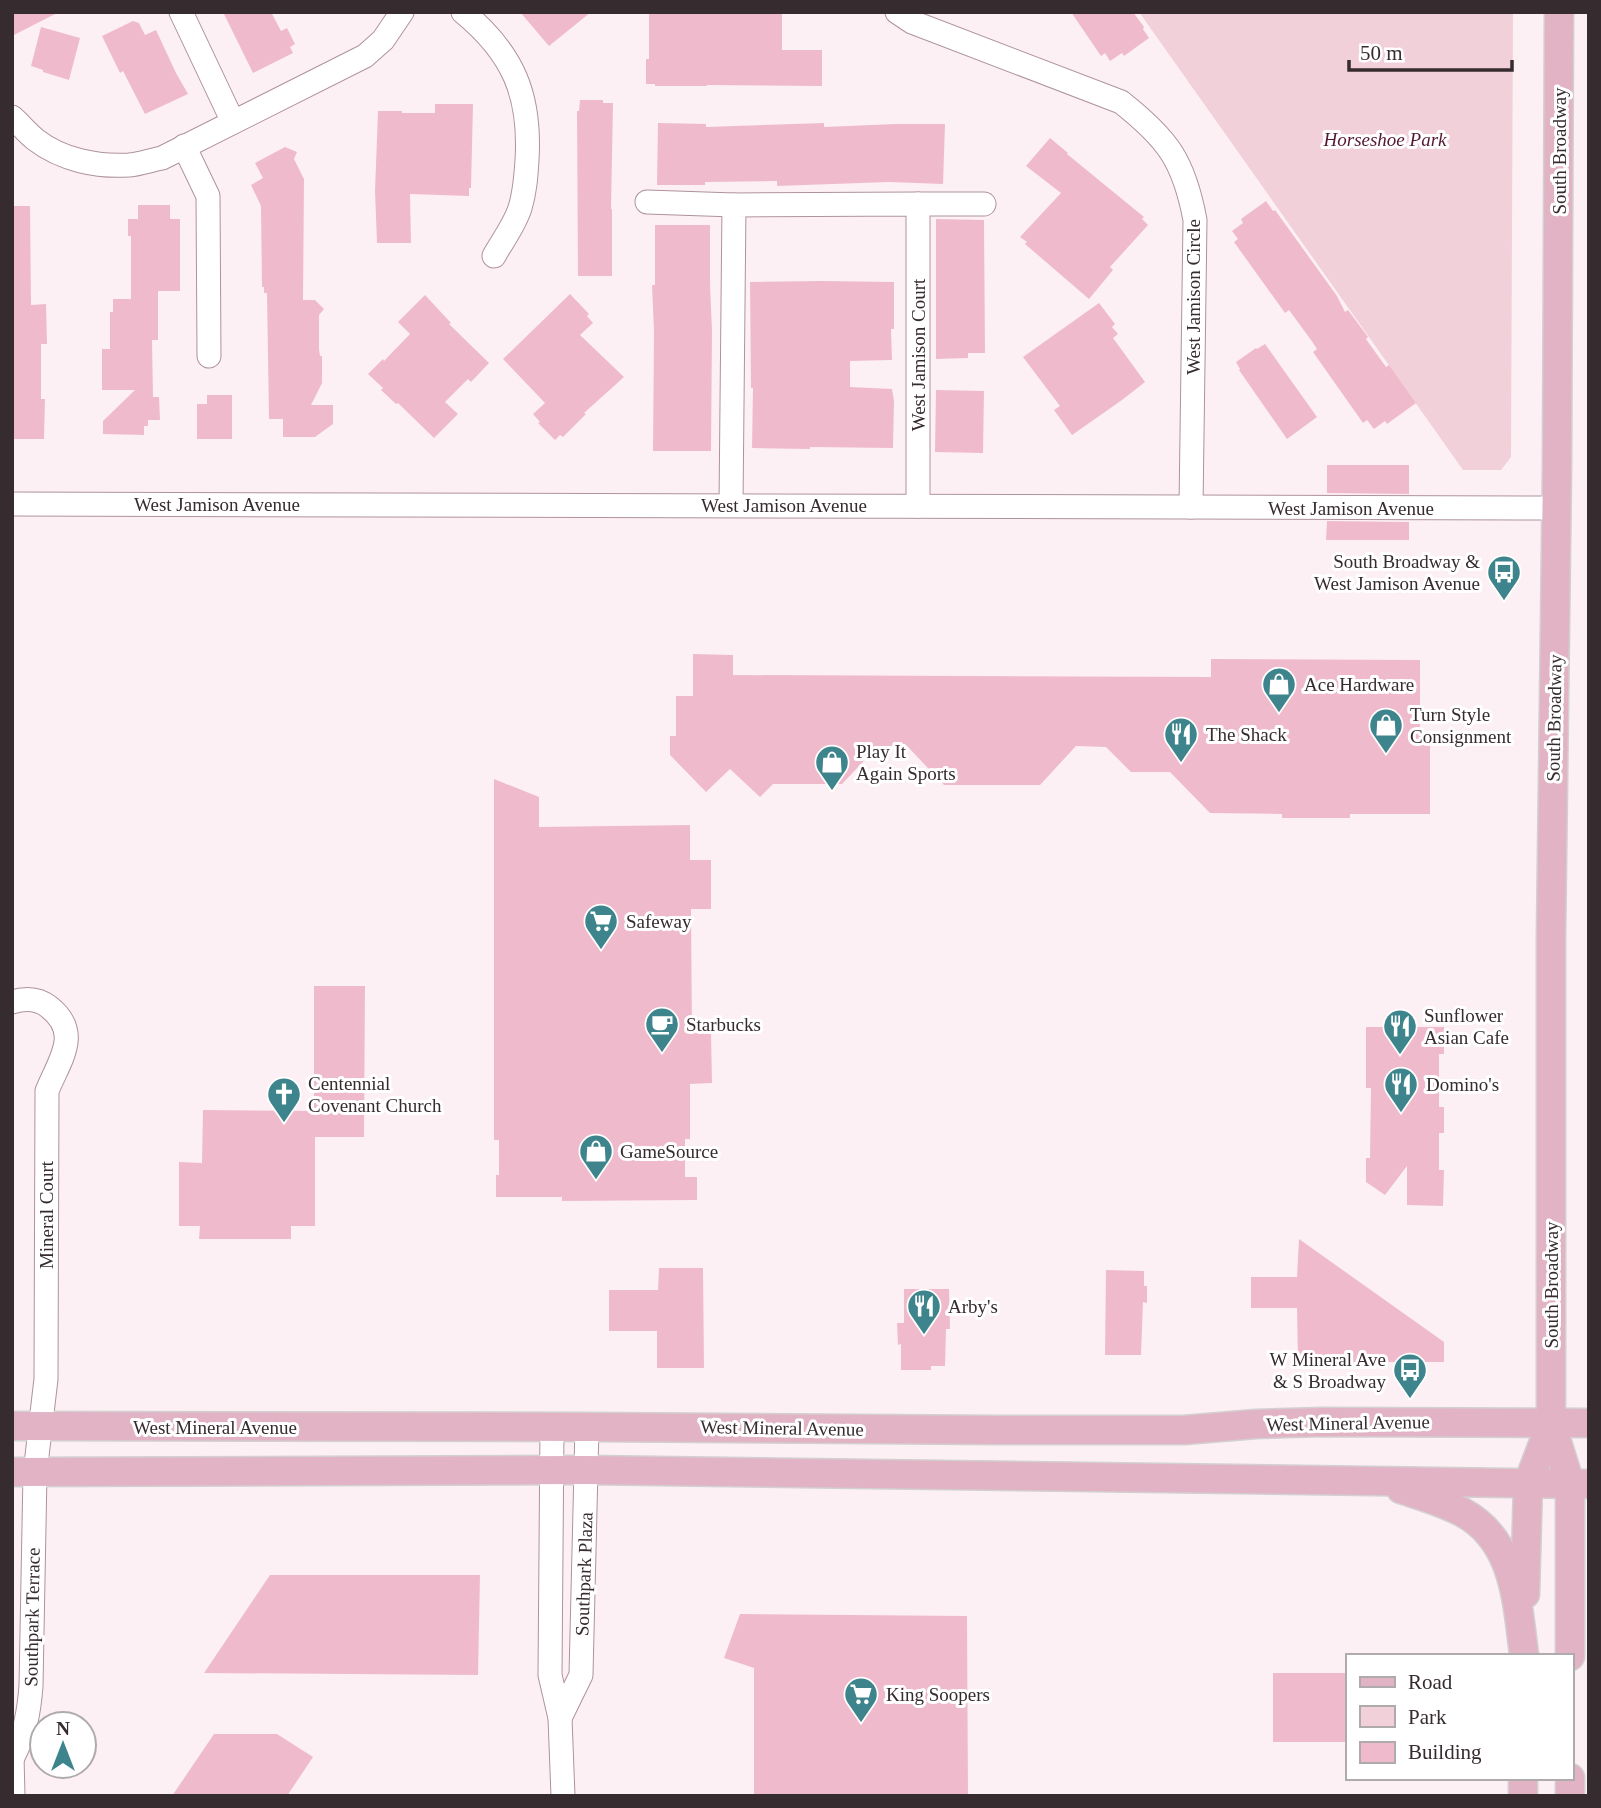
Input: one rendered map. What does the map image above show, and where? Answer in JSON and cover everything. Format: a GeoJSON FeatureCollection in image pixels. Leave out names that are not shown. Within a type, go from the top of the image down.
{"type":"FeatureCollection","features":[{"type":"Feature","properties":{"kind":"main road","name":"South Broadway"},"geometry":{"type":"LineString","coordinates":[[1524,1654],[1528,1483],[1551,1423],[1551,936],[1559,12]]}},
{"type":"Feature","properties":{"kind":"main road","name":"West Mineral Avenue"},"geometry":{"type":"LineString","coordinates":[[12,1426],[1184,1430],[1323,1422],[1589,1423]]}},
{"type":"Feature","properties":{"kind":"main road","name":"South Broadway"},"geometry":{"type":"LineString","coordinates":[[1551,1423],[1580,1484],[1570,1654]]}},
{"type":"Feature","properties":{"kind":"main road"},"geometry":{"type":"LineString","coordinates":[[24,1473],[587,1470],[1580,1484]]}},
{"type":"Feature","properties":{"kind":"main road"},"geometry":{"type":"LineString","coordinates":[[1379,1481],[1448,1505],[1483,1526],[1505,1557],[1511,1574],[1524,1654]]}},
{"type":"Feature","properties":{"kind":"street"},"geometry":{"type":"LineString","coordinates":[[181,12],[233,122]]}},
{"type":"Feature","properties":{"kind":"street"},"geometry":{"type":"LineString","coordinates":[[14,122],[48,148],[76,160],[104,165],[132,164],[162,158],[365,56],[383,40],[402,12]]}},
{"type":"Feature","properties":{"kind":"street"},"geometry":{"type":"LineString","coordinates":[[463,12],[500,48],[520,89],[526,113],[528,135],[525,187],[520,209],[494,256]]}},
{"type":"Feature","properties":{"kind":"street","name":"West Jamison Circle"},"geometry":{"type":"LineString","coordinates":[[897,12],[912,22],[1121,102],[1148,123],[1178,161],[1195,220],[1191,508]]}},
{"type":"Feature","properties":{"kind":"street"},"geometry":{"type":"LineString","coordinates":[[184,146],[208,196],[209,356]]}},
{"type":"Feature","properties":{"kind":"street"},"geometry":{"type":"LineString","coordinates":[[647,202],[734,205],[984,204]]}},
{"type":"Feature","properties":{"kind":"street","name":"West Jamison Court"},"geometry":{"type":"LineString","coordinates":[[918,204],[918,506]]}},
{"type":"Feature","properties":{"kind":"street"},"geometry":{"type":"LineString","coordinates":[[731,505],[734,205]]}},
{"type":"Feature","properties":{"kind":"street","name":"West Jamison Avenue"},"geometry":{"type":"LineString","coordinates":[[12,504],[1556,508]]}},
{"type":"Feature","properties":{"kind":"street","name":"Mineral Court"},"geometry":{"type":"LineString","coordinates":[[12,1002],[28,999],[42,1002],[60,1016],[68,1035],[47,1091],[46,1379],[40,1426],[24,1473]]}},
{"type":"Feature","properties":{"kind":"street","name":"Southpark Plaza"},"geometry":{"type":"LineString","coordinates":[[552,1427],[550,1675],[561,1718],[564,1796]]}},
{"type":"Feature","properties":{"kind":"street","name":"Southpark Plaza"},"geometry":{"type":"LineString","coordinates":[[561,1718],[581,1675],[587,1427]]}},
{"type":"Feature","properties":{"kind":"street","name":"Southpark Terrace"},"geometry":{"type":"LineString","coordinates":[[13,1796],[13,1757],[25,1731],[31,1686],[24,1473]]}},
{"type":"Feature","properties":{"kind":"green space","name":"Horseshoe Park"},"geometry":{"type":"Polygon","coordinates":[[[1139,12],[1513,12],[1511,457],[1501,470],[1463,470],[1139,12]]]}},
{"type":"Feature","properties":{"kind":"building"},"geometry":{"type":"Polygon","coordinates":[[[12,12],[59,12],[12,36],[12,12]]]}},
{"type":"Feature","properties":{"kind":"building"},"geometry":{"type":"Polygon","coordinates":[[[223,12],[271,12],[281,31],[287,28],[295,44],[290,47],[293,53],[253,73],[223,12]]]}},
{"type":"Feature","properties":{"kind":"building"},"geometry":{"type":"Polygon","coordinates":[[[520,12],[591,12],[549,46],[520,12]]]}},
{"type":"Feature","properties":{"kind":"building"},"geometry":{"type":"Polygon","coordinates":[[[649,12],[782,12],[782,50],[822,50],[822,86],[646,84],[649,12]]]}},
{"type":"Feature","properties":{"kind":"building"},"geometry":{"type":"Polygon","coordinates":[[[1071,12],[1133,12],[1149,38],[1124,56],[1122,53],[1110,61],[1105,53],[1101,56],[1071,12]]]}},
{"type":"Feature","properties":{"kind":"building"},"geometry":{"type":"Polygon","coordinates":[[[133,21],[139,23],[145,35],[156,30],[188,94],[145,114],[102,36],[133,21]]]}},
{"type":"Feature","properties":{"kind":"building"},"geometry":{"type":"Polygon","coordinates":[[[41,27],[80,38],[69,80],[31,66],[41,27]]]}},
{"type":"Feature","properties":{"kind":"building"},"geometry":{"type":"Polygon","coordinates":[[[580,100],[613,103],[612,276],[578,276],[577,111],[580,100]]]}},
{"type":"Feature","properties":{"kind":"building"},"geometry":{"type":"Polygon","coordinates":[[[435,104],[473,104],[469,196],[410,194],[411,243],[377,243],[375,191],[378,111],[435,113],[435,104]]]}},
{"type":"Feature","properties":{"kind":"building"},"geometry":{"type":"Polygon","coordinates":[[[658,123],[706,124],[706,127],[824,123],[824,127],[945,124],[943,184],[889,182],[777,186],[777,181],[657,185],[658,123]]]}},
{"type":"Feature","properties":{"kind":"building"},"geometry":{"type":"Polygon","coordinates":[[[1050,138],[1144,217],[1142,219],[1148,225],[1110,267],[1113,270],[1089,299],[1020,237],[1061,193],[1026,166],[1050,138]]]}},
{"type":"Feature","properties":{"kind":"building"},"geometry":{"type":"Polygon","coordinates":[[[285,147],[297,152],[294,159],[304,179],[303,300],[315,300],[324,309],[319,315],[322,383],[311,405],[333,405],[333,424],[315,437],[283,437],[283,419],[269,419],[267,293],[264,293],[262,287],[261,206],[251,185],[263,178],[255,163],[285,147]]]}},
{"type":"Feature","properties":{"kind":"building"},"geometry":{"type":"Polygon","coordinates":[[[1266,201],[1337,296],[1345,312],[1348,310],[1386,367],[1389,365],[1416,403],[1387,424],[1385,421],[1374,429],[1367,420],[1363,423],[1313,352],[1317,349],[1311,340],[1289,310],[1285,313],[1234,242],[1238,239],[1232,231],[1243,223],[1241,219],[1266,201]]]}},
{"type":"Feature","properties":{"kind":"building"},"geometry":{"type":"Polygon","coordinates":[[[138,205],[170,205],[170,219],[180,219],[180,291],[158,291],[158,340],[152,340],[153,397],[159,397],[160,420],[148,420],[148,426],[144,426],[144,435],[103,434],[103,421],[135,390],[102,390],[102,349],[110,349],[110,312],[113,312],[113,299],[131,299],[131,236],[128,236],[128,219],[138,219],[138,205]]]}},
{"type":"Feature","properties":{"kind":"building"},"geometry":{"type":"Polygon","coordinates":[[[12,206],[30,206],[31,305],[46,304],[47,344],[41,344],[41,399],[45,399],[44,439],[12,439],[12,206]]]}},
{"type":"Feature","properties":{"kind":"building"},"geometry":{"type":"Polygon","coordinates":[[[936,219],[984,220],[985,353],[968,353],[968,358],[936,359],[936,219]]]}},
{"type":"Feature","properties":{"kind":"building"},"geometry":{"type":"Polygon","coordinates":[[[655,225],[710,225],[711,451],[653,451],[652,285],[655,285],[655,225]]]}},
{"type":"Feature","properties":{"kind":"building"},"geometry":{"type":"Polygon","coordinates":[[[750,282],[894,282],[892,360],[850,361],[850,387],[892,389],[893,448],[752,448],[750,282]]]}},
{"type":"Feature","properties":{"kind":"building"},"geometry":{"type":"Polygon","coordinates":[[[570,294],[589,314],[587,316],[593,323],[580,335],[624,377],[584,413],[586,414],[563,437],[560,435],[555,440],[533,414],[545,403],[503,359],[570,294]]]}},
{"type":"Feature","properties":{"kind":"building"},"geometry":{"type":"Polygon","coordinates":[[[425,295],[451,323],[449,324],[489,363],[471,382],[468,379],[445,402],[458,414],[434,438],[381,390],[383,388],[368,374],[410,334],[398,322],[425,295]]]}},
{"type":"Feature","properties":{"kind":"building"},"geometry":{"type":"Polygon","coordinates":[[[1099,303],[1115,324],[1112,327],[1118,334],[1113,338],[1145,382],[1072,435],[1054,410],[1060,406],[1023,357],[1099,303]]]}},
{"type":"Feature","properties":{"kind":"building"},"geometry":{"type":"Polygon","coordinates":[[[1265,344],[1317,417],[1287,439],[1236,362],[1265,344]]]}},
{"type":"Feature","properties":{"kind":"building"},"geometry":{"type":"Polygon","coordinates":[[[936,390],[984,391],[983,453],[935,452],[936,390]]]}},
{"type":"Feature","properties":{"kind":"building"},"geometry":{"type":"Polygon","coordinates":[[[207,395],[232,395],[232,439],[197,439],[197,404],[207,404],[207,395]]]}},
{"type":"Feature","properties":{"kind":"building"},"geometry":{"type":"Polygon","coordinates":[[[1327,465],[1409,465],[1409,494],[1327,493],[1327,465]]]}},
{"type":"Feature","properties":{"kind":"building"},"geometry":{"type":"Polygon","coordinates":[[[1327,521],[1409,522],[1409,540],[1326,540],[1327,521]]]}},
{"type":"Feature","properties":{"kind":"building"},"geometry":{"type":"Polygon","coordinates":[[[693,654],[733,655],[733,675],[1211,677],[1211,659],[1420,660],[1420,732],[1430,732],[1430,814],[1350,814],[1350,818],[1282,818],[1282,814],[1210,813],[1170,772],[1131,772],[1106,747],[1076,746],[1040,785],[944,785],[908,747],[878,746],[842,784],[773,784],[760,797],[730,769],[706,792],[670,755],[670,736],[676,736],[676,696],[693,696],[693,654]]]}},
{"type":"Feature","properties":{"kind":"building"},"geometry":{"type":"Polygon","coordinates":[[[494,779],[539,797],[539,827],[690,825],[690,860],[711,860],[711,909],[691,909],[692,1032],[711,1032],[712,1083],[690,1084],[690,1139],[685,1139],[685,1177],[697,1177],[697,1200],[562,1201],[562,1197],[496,1197],[499,1140],[494,1140],[494,779]]]}},
{"type":"Feature","properties":{"kind":"building","name":"Centennial Covenant Church"},"geometry":{"type":"Polygon","coordinates":[[[314,986],[365,986],[364,1137],[315,1137],[315,1226],[291,1226],[291,1239],[199,1239],[200,1226],[179,1226],[179,1162],[202,1163],[203,1110],[314,1111],[314,986]]]}},
{"type":"Feature","properties":{"kind":"building"},"geometry":{"type":"Polygon","coordinates":[[[1366,1027],[1444,1027],[1444,1054],[1439,1054],[1439,1107],[1444,1107],[1444,1133],[1439,1133],[1439,1170],[1444,1170],[1443,1206],[1407,1205],[1407,1166],[1385,1195],[1366,1182],[1366,1158],[1370,1158],[1371,1088],[1366,1088],[1366,1027]]]}},
{"type":"Feature","properties":{"kind":"building"},"geometry":{"type":"Polygon","coordinates":[[[1299,1239],[1444,1342],[1444,1362],[1298,1362],[1297,1308],[1251,1308],[1251,1277],[1297,1277],[1299,1239]]]}},
{"type":"Feature","properties":{"kind":"building"},"geometry":{"type":"Polygon","coordinates":[[[659,1268],[703,1268],[704,1368],[657,1368],[657,1331],[609,1331],[609,1290],[658,1290],[659,1268]]]}},
{"type":"Feature","properties":{"kind":"building"},"geometry":{"type":"Polygon","coordinates":[[[1106,1270],[1144,1271],[1147,1303],[1143,1302],[1141,1355],[1105,1355],[1106,1270]]]}},
{"type":"Feature","properties":{"kind":"building"},"geometry":{"type":"Polygon","coordinates":[[[904,1289],[949,1289],[950,1329],[946,1329],[945,1366],[931,1366],[931,1370],[901,1370],[901,1344],[898,1345],[897,1323],[904,1323],[904,1289]]]}},
{"type":"Feature","properties":{"kind":"building"},"geometry":{"type":"Polygon","coordinates":[[[270,1575],[480,1575],[478,1675],[204,1673],[270,1575]]]}},
{"type":"Feature","properties":{"kind":"building","name":"King Soopers"},"geometry":{"type":"Polygon","coordinates":[[[740,1614],[967,1616],[968,1796],[754,1796],[754,1668],[724,1658],[740,1614]]]}},
{"type":"Feature","properties":{"kind":"building"},"geometry":{"type":"Polygon","coordinates":[[[1273,1673],[1346,1673],[1346,1742],[1273,1742],[1273,1673]]]}},
{"type":"Feature","properties":{"kind":"building"},"geometry":{"type":"Polygon","coordinates":[[[214,1734],[277,1734],[313,1757],[287,1796],[172,1796],[214,1734]]]}},
{"type":"Feature","properties":{"kind":"place","name":"South Broadway & West Jamison Avenue"},"geometry":{"type":"Point","coordinates":[1504,602]}},
{"type":"Feature","properties":{"kind":"place","name":"Ace Hardware"},"geometry":{"type":"Point","coordinates":[1279,714]}},
{"type":"Feature","properties":{"kind":"place","name":"Turn Style Consignment"},"geometry":{"type":"Point","coordinates":[1386,755]}},
{"type":"Feature","properties":{"kind":"place","name":"The Shack"},"geometry":{"type":"Point","coordinates":[1181,764]}},
{"type":"Feature","properties":{"kind":"place","name":"Play It Again Sports"},"geometry":{"type":"Point","coordinates":[832,792]}},
{"type":"Feature","properties":{"kind":"place","name":"Safeway"},"geometry":{"type":"Point","coordinates":[601,951]}},
{"type":"Feature","properties":{"kind":"place","name":"Starbucks"},"geometry":{"type":"Point","coordinates":[662,1054]}},
{"type":"Feature","properties":{"kind":"place","name":"Sunflower Asian Cafe"},"geometry":{"type":"Point","coordinates":[1400,1056]}},
{"type":"Feature","properties":{"kind":"place","name":"Domino's"},"geometry":{"type":"Point","coordinates":[1401,1114]}},
{"type":"Feature","properties":{"kind":"place","name":"Centennial Covenant Church"},"geometry":{"type":"Point","coordinates":[284,1124]}},
{"type":"Feature","properties":{"kind":"place","name":"GameSource"},"geometry":{"type":"Point","coordinates":[596,1181]}},
{"type":"Feature","properties":{"kind":"place","name":"Arby's"},"geometry":{"type":"Point","coordinates":[924,1336]}},
{"type":"Feature","properties":{"kind":"place","name":"W Mineral Ave & S Broadway"},"geometry":{"type":"Point","coordinates":[1410,1400]}},
{"type":"Feature","properties":{"kind":"place","name":"King Soopers"},"geometry":{"type":"Point","coordinates":[861,1724]}}]}
